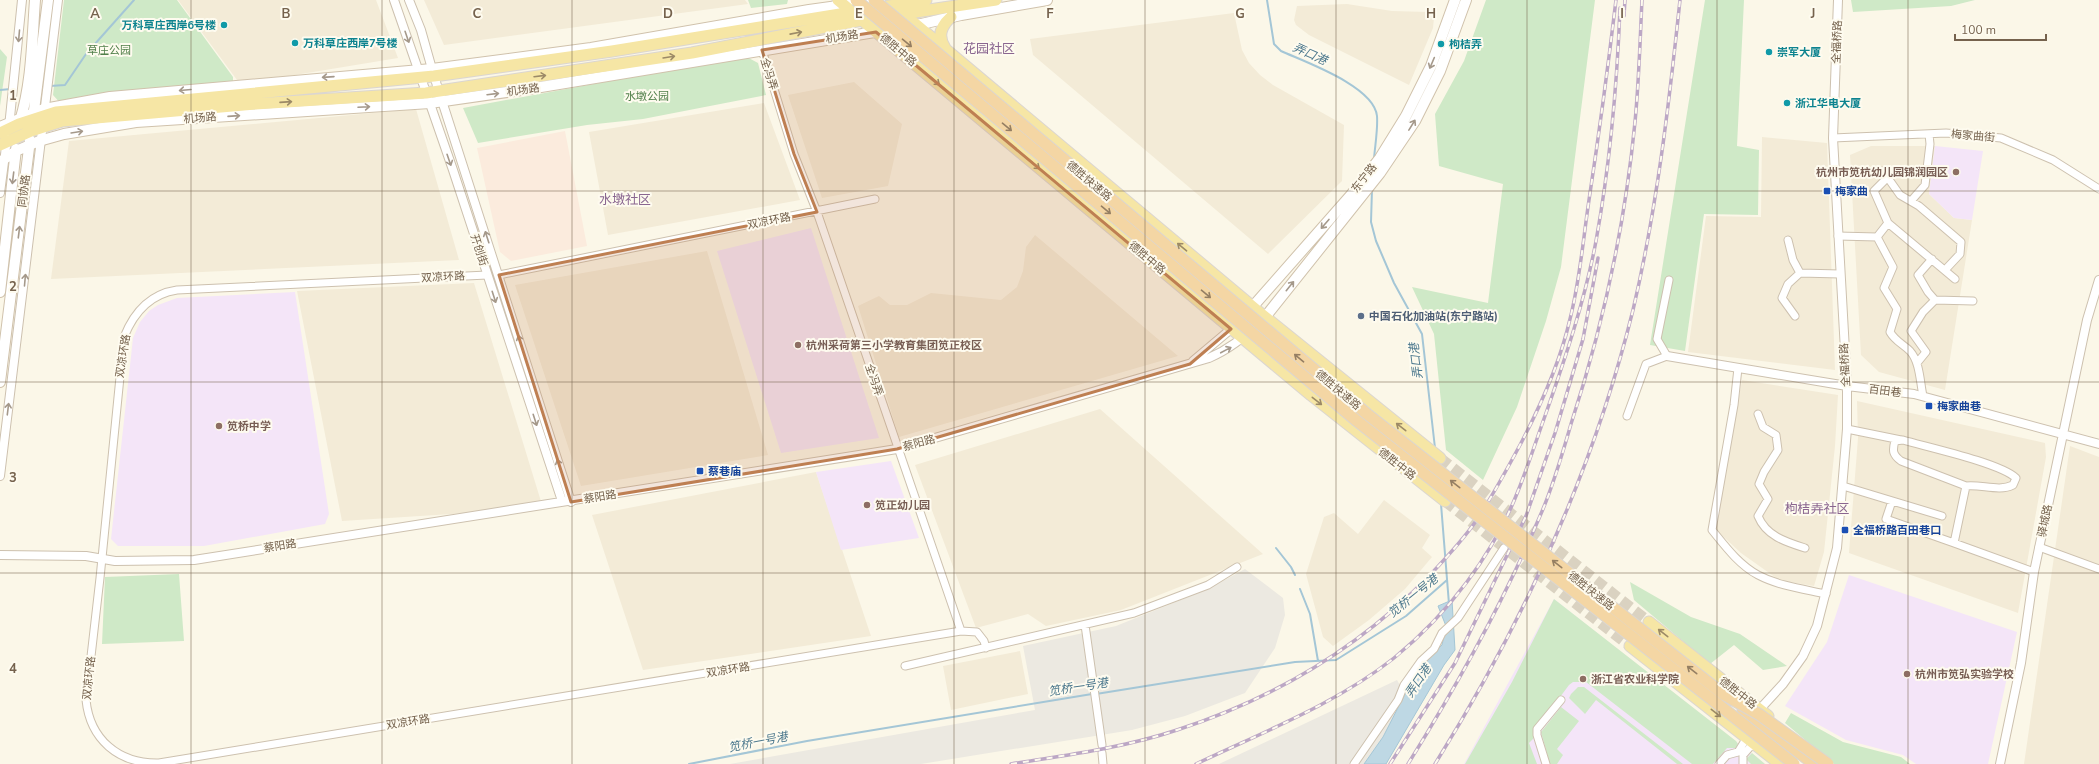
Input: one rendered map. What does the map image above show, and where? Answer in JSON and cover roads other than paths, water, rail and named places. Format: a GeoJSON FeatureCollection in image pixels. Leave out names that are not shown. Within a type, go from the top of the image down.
{"type":"FeatureCollection","features":[{"type":"Feature","properties":{"kind":"highway","name":"德胜快速路"},"geometry":{"type":"LineString","coordinates":[[856,0],[1357,421],[1794,764]]}},
{"type":"Feature","properties":{"kind":"highway","name":"德胜快速路"},"geometry":{"type":"LineString","coordinates":[[874,0],[1367,414],[1814,764]]}},
{"type":"Feature","properties":{"kind":"highway"},"geometry":{"type":"LineString","coordinates":[[1723,694],[1760,715],[1827,764]]}},
{"type":"Feature","properties":{"kind":"main road","name":"同协路"},"geometry":{"type":"LineString","coordinates":[[35,0],[40,70]]}},
{"type":"Feature","properties":{"kind":"main road","name":"机场路"},"geometry":{"type":"LineString","coordinates":[[428,98],[255,104],[62,121],[18,137],[18,125],[99,107],[420,74],[612,51],[844,5],[880,0]]}},
{"type":"Feature","properties":{"kind":"main road","name":"机场路"},"geometry":{"type":"LineString","coordinates":[[844,5],[926,0]]}},
{"type":"Feature","properties":{"kind":"main road","name":"机场路"},"geometry":{"type":"LineString","coordinates":[[2,161],[29,145],[64,134],[136,122],[428,98],[692,53],[862,20],[994,3],[1046,0]]}},
{"type":"Feature","properties":{"kind":"main road","name":"东宁路"},"geometry":{"type":"LineString","coordinates":[[1231,329],[1254,306],[1351,195],[1390,142],[1406,116],[1431,66],[1455,0]]}},
{"type":"Feature","properties":{"kind":"main road","name":"东宁路"},"geometry":{"type":"LineString","coordinates":[[1266,316],[1391,158],[1415,121],[1440,71],[1466,0]]}},
{"type":"Feature","properties":{"kind":"main road","name":"同协路"},"geometry":{"type":"LineString","coordinates":[[0,382],[29,145],[36,130],[18,125],[31,98],[40,70],[48,1]]}},
{"type":"Feature","properties":{"kind":"main road"},"geometry":{"type":"LineString","coordinates":[[891,3],[1266,316],[1436,454]]}},
{"type":"Feature","properties":{"kind":"main road","name":"机场路"},"geometry":{"type":"LineString","coordinates":[[441,96],[535,88],[917,26],[994,3]]}},
{"type":"Feature","properties":{"kind":"main road","name":"德胜中路"},"geometry":{"type":"LineString","coordinates":[[844,5],[1243,339],[1441,498]]}},
{"type":"Feature","properties":{"kind":"main road"},"geometry":{"type":"LineString","coordinates":[[946,50],[941,42],[940,36],[945,22],[951,17]]}},
{"type":"Feature","properties":{"kind":"main road","name":"同协路"},"geometry":{"type":"LineString","coordinates":[[0,292],[18,137]]}},
{"type":"Feature","properties":{"kind":"main road","name":"德胜中路"},"geometry":{"type":"LineString","coordinates":[[1649,622],[1760,709],[1827,764]]}},
{"type":"Feature","properties":{"kind":"main road"},"geometry":{"type":"LineString","coordinates":[[1630,646],[1780,764]]}},
{"type":"Feature","properties":{"kind":"street"},"geometry":{"type":"LineString","coordinates":[[18,125],[13,101],[22,0]]}},
{"type":"Feature","properties":{"kind":"street"},"geometry":{"type":"LineString","coordinates":[[0,193],[2,161],[18,125],[46,97],[40,70],[58,0]]}},
{"type":"Feature","properties":{"kind":"street","name":"开创街"},"geometry":{"type":"LineString","coordinates":[[394,0],[562,501]]}},
{"type":"Feature","properties":{"kind":"street","name":"开创街"},"geometry":{"type":"LineString","coordinates":[[408,0],[421,30],[433,72],[571,502]]}},
{"type":"Feature","properties":{"kind":"street","name":"全福桥路"},"geometry":{"type":"LineString","coordinates":[[1760,709],[1783,684],[1803,656],[1817,626],[1837,548],[1847,429],[1847,386],[1833,138],[1838,0]]}},
{"type":"Feature","properties":{"kind":"street","name":"全冯弄"},"geometry":{"type":"LineString","coordinates":[[762,50],[794,154],[817,212],[897,449],[961,631]]}},
{"type":"Feature","properties":{"kind":"street"},"geometry":{"type":"LineString","coordinates":[[0,476],[24,293],[40,141],[36,130]]}},
{"type":"Feature","properties":{"kind":"street"},"geometry":{"type":"LineString","coordinates":[[1911,201],[1925,185],[1930,144],[1929,134]]}},
{"type":"Feature","properties":{"kind":"street","name":"梅家曲街"},"geometry":{"type":"LineString","coordinates":[[1833,138],[1929,134],[1962,134],[2001,138],[2046,157],[2099,189]]}},
{"type":"Feature","properties":{"kind":"street"},"geometry":{"type":"LineString","coordinates":[[1883,171],[1900,195],[1919,206],[1961,242],[1960,254],[1945,270]]}},
{"type":"Feature","properties":{"kind":"street"},"geometry":{"type":"LineString","coordinates":[[1888,177],[1874,191],[1888,222],[1955,279]]}},
{"type":"Feature","properties":{"kind":"street","name":"双凉环路"},"geometry":{"type":"LineString","coordinates":[[499,275],[817,212],[875,199]]}},
{"type":"Feature","properties":{"kind":"street"},"geometry":{"type":"LineString","coordinates":[[1877,237],[1888,222]]}},
{"type":"Feature","properties":{"kind":"street"},"geometry":{"type":"LineString","coordinates":[[1838,236],[1877,237]]}},
{"type":"Feature","properties":{"kind":"street"},"geometry":{"type":"LineString","coordinates":[[1877,237],[1893,267],[1884,288],[1897,309],[1890,332],[1894,339],[1910,351],[1916,363],[1923,396]]}},
{"type":"Feature","properties":{"kind":"street"},"geometry":{"type":"LineString","coordinates":[[1788,240],[1793,260],[1800,273]]}},
{"type":"Feature","properties":{"kind":"street"},"geometry":{"type":"LineString","coordinates":[[1932,259],[1918,275],[1928,292],[1935,300]]}},
{"type":"Feature","properties":{"kind":"street"},"geometry":{"type":"LineString","coordinates":[[1795,316],[1782,298],[1788,284],[1800,273],[1840,274]]}},
{"type":"Feature","properties":{"kind":"street","name":"双凉环路"},"geometry":{"type":"LineString","coordinates":[[487,275],[177,290],[167,292],[144,304],[135,314],[124,337],[86,700],[87,710],[93,727],[105,745],[121,757],[141,763],[159,763],[961,631]]}},
{"type":"Feature","properties":{"kind":"street"},"geometry":{"type":"LineString","coordinates":[[1627,416],[1646,364],[1667,356],[1657,339],[1669,280]]}},
{"type":"Feature","properties":{"kind":"street","name":"驿城路"},"geometry":{"type":"LineString","coordinates":[[2000,764],[2021,663],[2039,547],[2087,320],[2099,280]]}},
{"type":"Feature","properties":{"kind":"street"},"geometry":{"type":"LineString","coordinates":[[1916,363],[1926,352],[1911,331],[1923,312],[1935,300],[1973,301]]}},
{"type":"Feature","properties":{"kind":"street","name":"蔡阳路"},"geometry":{"type":"LineString","coordinates":[[0,555],[86,556],[115,561],[170,562],[194,560],[562,501],[571,502],[897,449],[1190,364],[1227,350],[1243,339],[1266,316]]}},
{"type":"Feature","properties":{"kind":"street"},"geometry":{"type":"LineString","coordinates":[[1190,364],[1231,329]]}},
{"type":"Feature","properties":{"kind":"street","name":"百田巷"},"geometry":{"type":"LineString","coordinates":[[1667,356],[1847,386],[1923,396],[2099,444]]}},
{"type":"Feature","properties":{"kind":"street"},"geometry":{"type":"LineString","coordinates":[[1738,368],[1712,530],[1728,551],[1757,575],[1779,584],[1826,594]]}},
{"type":"Feature","properties":{"kind":"street"},"geometry":{"type":"LineString","coordinates":[[1758,414],[1763,427],[1776,435],[1778,450],[1764,472],[1759,484],[1768,499],[1758,516],[1762,525],[1781,540],[1805,548]]}},
{"type":"Feature","properties":{"kind":"street"},"geometry":{"type":"LineString","coordinates":[[1847,429],[1903,440],[1985,463],[2011,473],[2016,478],[2013,485],[2007,489],[1976,485],[1966,486],[1901,461],[1894,455],[1892,449],[1895,441],[1903,440]]}},
{"type":"Feature","properties":{"kind":"street"},"geometry":{"type":"LineString","coordinates":[[1843,486],[1942,516]]}},
{"type":"Feature","properties":{"kind":"street"},"geometry":{"type":"LineString","coordinates":[[1954,543],[1966,486]]}},
{"type":"Feature","properties":{"kind":"street"},"geometry":{"type":"LineString","coordinates":[[1892,501],[1886,519],[2034,572]]}},
{"type":"Feature","properties":{"kind":"street"},"geometry":{"type":"LineString","coordinates":[[2039,547],[2099,569]]}},
{"type":"Feature","properties":{"kind":"street"},"geometry":{"type":"LineString","coordinates":[[1354,764],[1398,700],[1404,685],[1420,661],[1434,648],[1442,633],[1458,618],[1504,548]]}},
{"type":"Feature","properties":{"kind":"street"},"geometry":{"type":"LineString","coordinates":[[905,666],[1134,613],[1208,585],[1237,567]]}},
{"type":"Feature","properties":{"kind":"street"},"geometry":{"type":"LineString","coordinates":[[1085,625],[1102,745]]}},
{"type":"Feature","properties":{"kind":"street"},"geometry":{"type":"LineString","coordinates":[[961,631],[977,632],[984,641],[986,648]]}},
{"type":"Feature","properties":{"kind":"street"},"geometry":{"type":"LineString","coordinates":[[1546,764],[1537,735],[1537,729],[1561,700]]}},
{"type":"Feature","properties":{"kind":"street"},"geometry":{"type":"LineString","coordinates":[[1718,764],[1727,755],[1738,752],[1746,739],[1745,736]]}},
{"type":"Feature","properties":{"kind":"street"},"geometry":{"type":"LineString","coordinates":[[1743,762],[1743,755],[1746,750],[1756,745]]}},
{"type":"Feature","properties":{"kind":"street"},"geometry":{"type":"LineString","coordinates":[[1102,753],[1103,764]]}},
{"type":"Feature","properties":{"kind":"street"},"geometry":{"type":"LineString","coordinates":[[1734,753],[1743,762]]}},
{"type":"Feature","properties":{"kind":"water"},"geometry":{"type":"Polygon","coordinates":[[[1452,600],[1455,650],[1444,665],[1386,764],[1364,764],[1383,737],[1405,694],[1427,659],[1442,645],[1446,626],[1438,606],[1452,600]]]}},
{"type":"Feature","properties":{"kind":"waterway"},"geometry":{"type":"LineString","coordinates":[[50,86],[65,85],[86,54],[134,0]]}},
{"type":"Feature","properties":{"kind":"waterway","name":"弄口港"},"geometry":{"type":"LineString","coordinates":[[1267,0],[1274,44],[1281,51],[1337,76],[1352,85],[1373,105],[1377,116],[1374,159]]}},
{"type":"Feature","properties":{"kind":"waterway"},"geometry":{"type":"LineString","coordinates":[[0,90],[11,89]]}},
{"type":"Feature","properties":{"kind":"waterway","name":"弄口港"},"geometry":{"type":"LineString","coordinates":[[1372,189],[1371,222],[1376,241],[1394,283],[1422,334],[1435,448]]}},
{"type":"Feature","properties":{"kind":"waterway","name":"弄口港"},"geometry":{"type":"LineString","coordinates":[[1441,504],[1449,604]]}},
{"type":"Feature","properties":{"kind":"waterway"},"geometry":{"type":"LineString","coordinates":[[1276,548],[1291,567],[1295,575]]}},
{"type":"Feature","properties":{"kind":"waterway","name":"笕桥一号港"},"geometry":{"type":"LineString","coordinates":[[1096,694],[1295,662],[1336,660],[1406,616],[1447,580]]}},
{"type":"Feature","properties":{"kind":"waterway"},"geometry":{"type":"LineString","coordinates":[[1300,589],[1310,614],[1318,661]]}},
{"type":"Feature","properties":{"kind":"waterway","name":"笕桥一号港"},"geometry":{"type":"LineString","coordinates":[[689,764],[807,741],[1092,694]]}},
{"type":"Feature","properties":{"kind":"tunnel"},"geometry":{"type":"LineString","coordinates":[[1440,458],[1649,622]]}},
{"type":"Feature","properties":{"kind":"tunnel"},"geometry":{"type":"LineString","coordinates":[[1445,501],[1630,646]]}},
{"type":"Feature","properties":{"kind":"railway"},"geometry":{"type":"LineString","coordinates":[[1011,764],[1136,742],[1177,730],[1213,717],[1281,687],[1344,648],[1374,626],[1430,575],[1466,535],[1493,493],[1528,430],[1549,384],[1566,335],[1579,275],[1616,0]]}},
{"type":"Feature","properties":{"kind":"railway"},"geometry":{"type":"LineString","coordinates":[[1624,16],[1625,0]]}},
{"type":"Feature","properties":{"kind":"railway"},"geometry":{"type":"LineString","coordinates":[[1408,764],[1445,704],[1495,612],[1540,516],[1561,459],[1583,387],[1603,313],[1619,237],[1631,161],[1635,122],[1642,0]]}},
{"type":"Feature","properties":{"kind":"railway"},"geometry":{"type":"LineString","coordinates":[[1435,764],[1467,711],[1497,656],[1526,601],[1552,545],[1576,488],[1598,429],[1617,370],[1633,310],[1656,195],[1667,117],[1680,0]]}},
{"type":"Feature","properties":{"kind":"railway"},"geometry":{"type":"LineString","coordinates":[[1196,764],[1273,729],[1324,703],[1372,674],[1394,658],[1414,641],[1450,603],[1467,582],[1496,538],[1508,515],[1529,463],[1560,373],[1586,285],[1596,241],[1609,154],[1615,96],[1620,8]]}},
{"type":"Feature","properties":{"kind":"railway"},"geometry":{"type":"LineString","coordinates":[[1390,764],[1455,663],[1526,516],[1555,433],[1583,339],[1598,258]]}},
{"type":"Feature","properties":{"kind":"place","name":"万科草庄西岸6号楼"},"geometry":{"type":"Point","coordinates":[224,25]}},
{"type":"Feature","properties":{"kind":"place","name":"万科草庄西岸7号楼"},"geometry":{"type":"Point","coordinates":[295,43]}},
{"type":"Feature","properties":{"kind":"place","name":"枸桔弄"},"geometry":{"type":"Point","coordinates":[1441,44]}},
{"type":"Feature","properties":{"kind":"place","name":"崇军大厦"},"geometry":{"type":"Point","coordinates":[1769,52]}},
{"type":"Feature","properties":{"kind":"place","name":"浙江华电大厦"},"geometry":{"type":"Point","coordinates":[1787,103]}},
{"type":"Feature","properties":{"kind":"place","name":"杭州市笕杭幼儿园锦润园区"},"geometry":{"type":"Point","coordinates":[1956,172]}},
{"type":"Feature","properties":{"kind":"place","name":"梅家曲"},"geometry":{"type":"Point","coordinates":[1827,191]}},
{"type":"Feature","properties":{"kind":"place","name":"中国石化加油站(东宁路站)"},"geometry":{"type":"Point","coordinates":[1361,316]}},
{"type":"Feature","properties":{"kind":"place","name":"杭州采荷第三小学教育集团笕正校区"},"geometry":{"type":"Point","coordinates":[798,345]}},
{"type":"Feature","properties":{"kind":"place","name":"梅家曲巷"},"geometry":{"type":"Point","coordinates":[1929,406]}},
{"type":"Feature","properties":{"kind":"place","name":"笕桥中学"},"geometry":{"type":"Point","coordinates":[219,426]}},
{"type":"Feature","properties":{"kind":"place","name":"蔡巷庙"},"geometry":{"type":"Point","coordinates":[700,471]}},
{"type":"Feature","properties":{"kind":"place","name":"笕正幼儿园"},"geometry":{"type":"Point","coordinates":[867,505]}},
{"type":"Feature","properties":{"kind":"place","name":"全福桥路百田巷口"},"geometry":{"type":"Point","coordinates":[1845,530]}},
{"type":"Feature","properties":{"kind":"place","name":"杭州市笕弘实验学校"},"geometry":{"type":"Point","coordinates":[1907,674]}},
{"type":"Feature","properties":{"kind":"place","name":"浙江省农业科学院"},"geometry":{"type":"Point","coordinates":[1583,679]}},
{"type":"Feature","properties":{"kind":"district","name":"花园社区"},"geometry":{"type":"Point","coordinates":[989,49]}},
{"type":"Feature","properties":{"kind":"district","name":"水墩社区"},"geometry":{"type":"Point","coordinates":[625,200]}},
{"type":"Feature","properties":{"kind":"district","name":"枸桔弄社区"},"geometry":{"type":"Point","coordinates":[1817,509]}},
{"type":"Feature","properties":{"kind":"park label","name":"草庄公园"},"geometry":{"type":"Point","coordinates":[109,50]}},
{"type":"Feature","properties":{"kind":"park label","name":"水墩公园"},"geometry":{"type":"Point","coordinates":[647,96]}}]}
